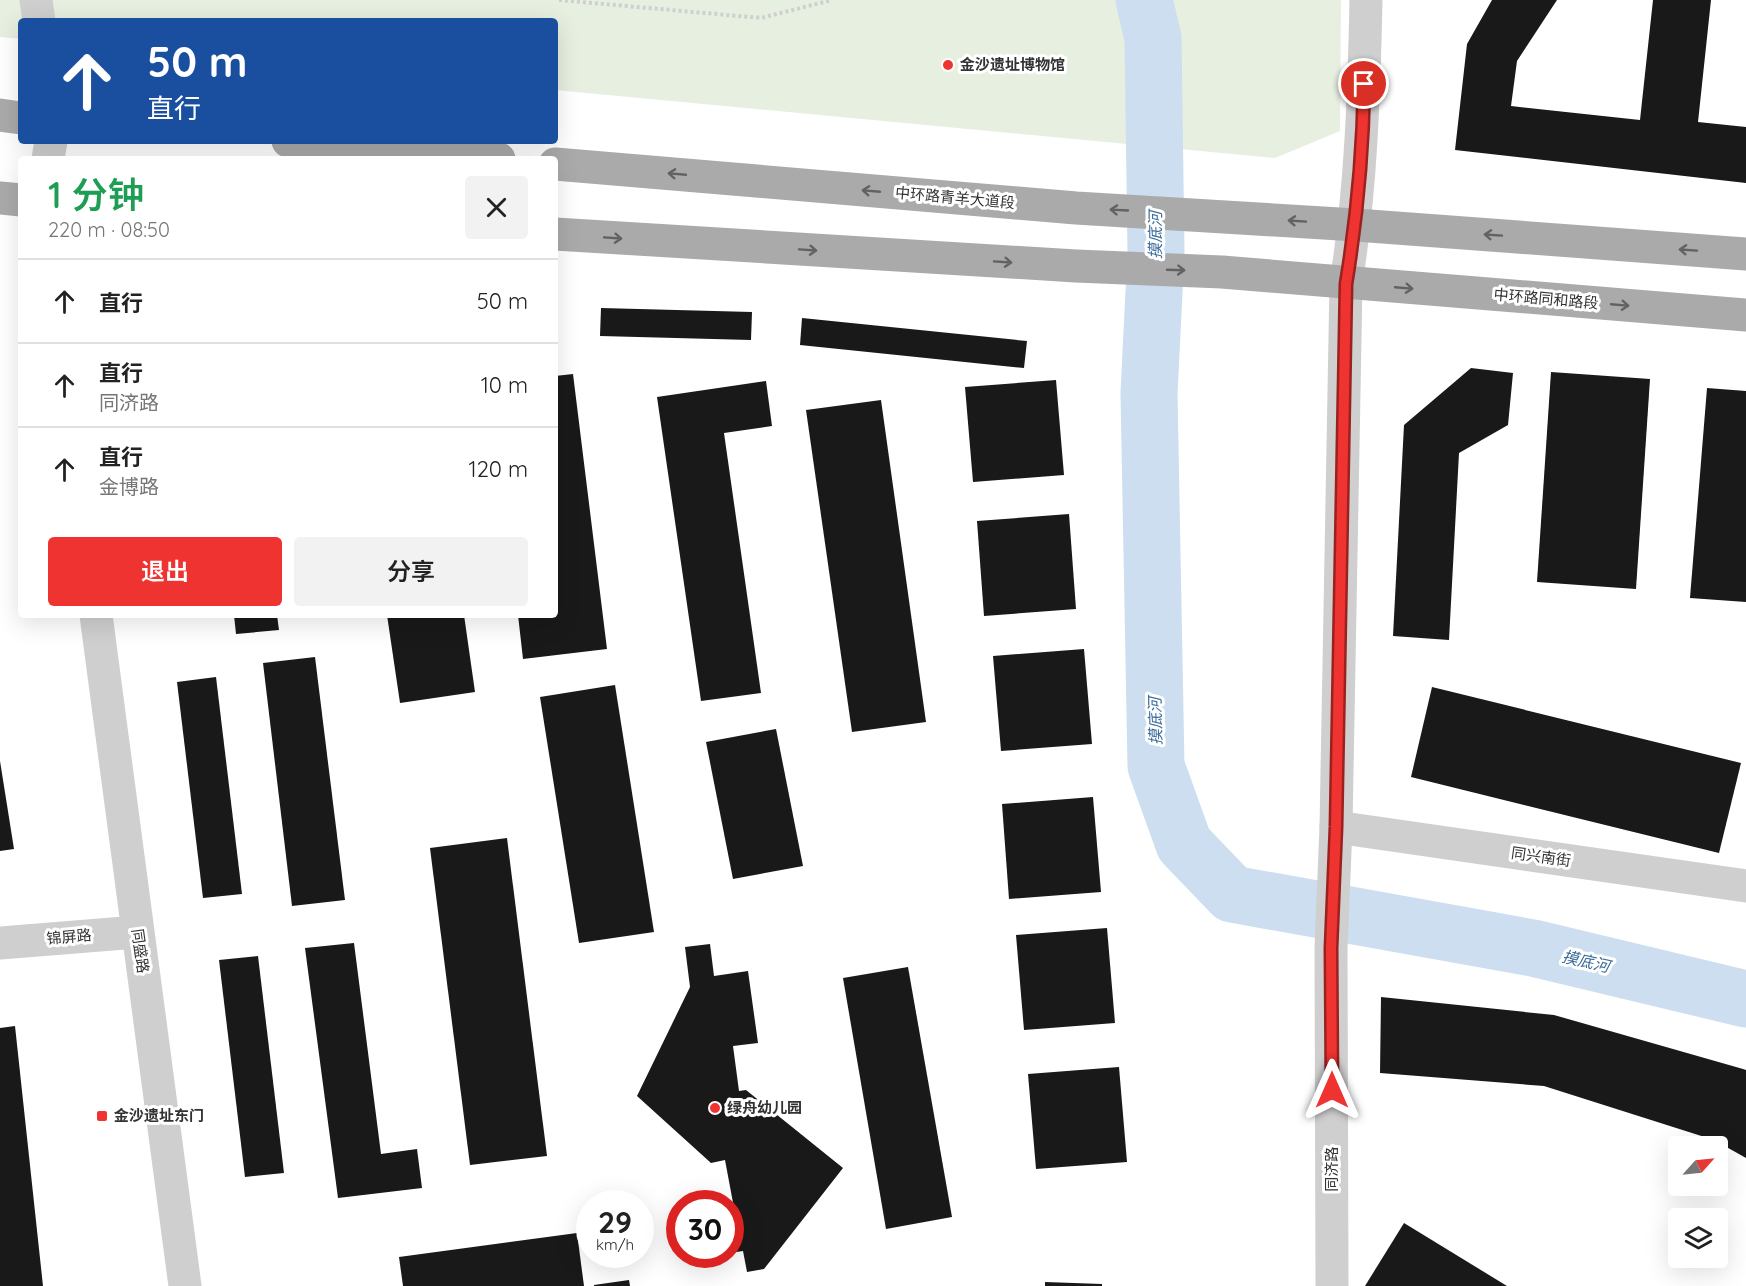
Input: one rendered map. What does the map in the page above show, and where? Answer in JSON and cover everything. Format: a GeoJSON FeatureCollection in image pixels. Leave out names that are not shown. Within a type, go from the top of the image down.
{"type":"FeatureCollection","features":[{"type":"Feature","properties":{"kind":"main road"},"geometry":{"type":"LineString","coordinates":[[0,116],[18,118]]}},
{"type":"Feature","properties":{"kind":"main road"},"geometry":{"type":"LineString","coordinates":[[323,144],[464,156]]}},
{"type":"Feature","properties":{"kind":"main road","name":"中环路青羊大道段"},"geometry":{"type":"LineString","coordinates":[[558,164],[1076,208],[1356,225]]}},
{"type":"Feature","properties":{"kind":"main road"},"geometry":{"type":"LineString","coordinates":[[0,198],[18,200]]}},
{"type":"Feature","properties":{"kind":"main road"},"geometry":{"type":"LineString","coordinates":[[1356,225],[1746,254]]}},
{"type":"Feature","properties":{"kind":"main road"},"geometry":{"type":"LineString","coordinates":[[558,234],[1076,266],[1222,272],[1346,284]]}},
{"type":"Feature","properties":{"kind":"main road","name":"中环路同和路段"},"geometry":{"type":"LineString","coordinates":[[1346,284],[1746,315]]}},
{"type":"Feature","properties":{"kind":"street"},"geometry":{"type":"LineString","coordinates":[[36,0],[39,18]]}},
{"type":"Feature","properties":{"kind":"street"},"geometry":{"type":"LineString","coordinates":[[1336,827],[1346,284],[1356,225],[1363,126],[1366,0]]}},
{"type":"Feature","properties":{"kind":"street","name":"同盛路"},"geometry":{"type":"LineString","coordinates":[[96,618],[185,1286]]}},
{"type":"Feature","properties":{"kind":"street","name":"同济路"},"geometry":{"type":"LineString","coordinates":[[1332,1286],[1331,948],[1336,827]]}},
{"type":"Feature","properties":{"kind":"street","name":"同兴南街"},"geometry":{"type":"LineString","coordinates":[[1336,827],[1746,886]]}},
{"type":"Feature","properties":{"kind":"street","name":"锦屏路"},"geometry":{"type":"LineString","coordinates":[[0,943],[137,932]]}},
{"type":"Feature","properties":{"kind":"path"},"geometry":{"type":"LineString","coordinates":[[559,0],[760,18],[832,0]]}},
{"type":"Feature","properties":{"kind":"green space","name":"金沙遗址博物馆"},"geometry":{"type":"Polygon","coordinates":[[[0,0],[1341,0],[1340,131],[1275,158],[558,90],[558,18],[18,18],[18,39],[0,37],[0,0]]]}},
{"type":"Feature","properties":{"kind":"building"},"geometry":{"type":"Polygon","coordinates":[[[1492,0],[1557,0],[1517,61],[1511,106],[1640,120],[1653,0],[1711,0],[1698,122],[1746,127],[1746,183],[1455,150],[1467,44],[1492,0]]]}},
{"type":"Feature","properties":{"kind":"building"},"geometry":{"type":"Polygon","coordinates":[[[601,308],[752,312],[751,340],[600,336],[601,308]]]}},
{"type":"Feature","properties":{"kind":"building"},"geometry":{"type":"Polygon","coordinates":[[[802,318],[1027,341],[1024,368],[800,345],[802,318]]]}},
{"type":"Feature","properties":{"kind":"building"},"geometry":{"type":"Polygon","coordinates":[[[1471,368],[1513,373],[1508,425],[1459,453],[1449,640],[1393,636],[1404,425],[1471,368]]]}},
{"type":"Feature","properties":{"kind":"building"},"geometry":{"type":"Polygon","coordinates":[[[1551,372],[1650,379],[1636,589],[1537,582],[1551,372]]]}},
{"type":"Feature","properties":{"kind":"building"},"geometry":{"type":"Polygon","coordinates":[[[573,374],[607,649],[523,659],[518,618],[558,618],[558,376],[573,374]]]}},
{"type":"Feature","properties":{"kind":"building"},"geometry":{"type":"Polygon","coordinates":[[[1056,380],[1064,475],[973,482],[965,387],[1056,380]]]}},
{"type":"Feature","properties":{"kind":"building"},"geometry":{"type":"Polygon","coordinates":[[[766,381],[772,426],[724,433],[761,693],[701,701],[657,397],[766,381]]]}},
{"type":"Feature","properties":{"kind":"building"},"geometry":{"type":"Polygon","coordinates":[[[1707,388],[1746,391],[1746,602],[1690,598],[1707,388]]]}},
{"type":"Feature","properties":{"kind":"building"},"geometry":{"type":"Polygon","coordinates":[[[881,400],[926,722],[852,732],[806,410],[881,400]]]}},
{"type":"Feature","properties":{"kind":"building"},"geometry":{"type":"Polygon","coordinates":[[[1069,514],[1076,609],[984,616],[977,521],[1069,514]]]}},
{"type":"Feature","properties":{"kind":"building"},"geometry":{"type":"Polygon","coordinates":[[[234,618],[277,618],[279,630],[236,634],[234,618]]]}},
{"type":"Feature","properties":{"kind":"building"},"geometry":{"type":"Polygon","coordinates":[[[387,618],[464,618],[475,692],[400,703],[387,618]]]}},
{"type":"Feature","properties":{"kind":"building"},"geometry":{"type":"Polygon","coordinates":[[[1084,649],[1092,744],[1001,751],[993,656],[1084,649]]]}},
{"type":"Feature","properties":{"kind":"building"},"geometry":{"type":"Polygon","coordinates":[[[315,657],[345,900],[292,906],[263,663],[315,657]]]}},
{"type":"Feature","properties":{"kind":"building"},"geometry":{"type":"Polygon","coordinates":[[[216,677],[242,894],[203,898],[177,682],[216,677]]]}},
{"type":"Feature","properties":{"kind":"building"},"geometry":{"type":"Polygon","coordinates":[[[615,685],[654,932],[579,943],[540,697],[615,685]]]}},
{"type":"Feature","properties":{"kind":"building"},"geometry":{"type":"Polygon","coordinates":[[[1432,687],[1741,763],[1719,853],[1411,777],[1432,687]]]}},
{"type":"Feature","properties":{"kind":"building"},"geometry":{"type":"Polygon","coordinates":[[[776,729],[803,866],[733,879],[706,742],[776,729]]]}},
{"type":"Feature","properties":{"kind":"building"},"geometry":{"type":"Polygon","coordinates":[[[0,761],[14,849],[0,851],[0,761]]]}},
{"type":"Feature","properties":{"kind":"building"},"geometry":{"type":"Polygon","coordinates":[[[1093,797],[1101,892],[1009,899],[1002,804],[1093,797]]]}},
{"type":"Feature","properties":{"kind":"building"},"geometry":{"type":"Polygon","coordinates":[[[507,838],[547,1156],[470,1165],[430,848],[507,838]]]}},
{"type":"Feature","properties":{"kind":"building"},"geometry":{"type":"Polygon","coordinates":[[[1107,928],[1115,1023],[1024,1030],[1016,935],[1107,928]]]}},
{"type":"Feature","properties":{"kind":"building"},"geometry":{"type":"Polygon","coordinates":[[[354,943],[381,1154],[417,1149],[422,1188],[338,1198],[305,948],[354,943]]]}},
{"type":"Feature","properties":{"kind":"building"},"geometry":{"type":"Polygon","coordinates":[[[710,944],[714,976],[748,971],[758,1043],[733,1046],[739,1091],[746,1090],[843,1168],[764,1269],[747,1272],[744,1256],[744,1190],[731,1190],[725,1160],[711,1163],[637,1096],[690,987],[685,947],[710,944]]]}},
{"type":"Feature","properties":{"kind":"building"},"geometry":{"type":"Polygon","coordinates":[[[258,956],[284,1173],[245,1177],[219,960],[258,956]]]}},
{"type":"Feature","properties":{"kind":"building"},"geometry":{"type":"Polygon","coordinates":[[[908,967],[952,1217],[886,1229],[843,978],[908,967]]]}},
{"type":"Feature","properties":{"kind":"building"},"geometry":{"type":"Polygon","coordinates":[[[1381,997],[1554,1015],[1746,1070],[1746,1158],[1728,1148],[1728,1136],[1701,1136],[1544,1086],[1380,1073],[1381,997]]]}},
{"type":"Feature","properties":{"kind":"building"},"geometry":{"type":"Polygon","coordinates":[[[15,1026],[43,1286],[0,1286],[0,1028],[15,1026]]]}},
{"type":"Feature","properties":{"kind":"building"},"geometry":{"type":"Polygon","coordinates":[[[1119,1067],[1127,1162],[1036,1169],[1028,1074],[1119,1067]]]}},
{"type":"Feature","properties":{"kind":"building"},"geometry":{"type":"Polygon","coordinates":[[[1404,1223],[1507,1286],[1365,1286],[1404,1223]]]}},
{"type":"Feature","properties":{"kind":"building"},"geometry":{"type":"Polygon","coordinates":[[[576,1233],[576,1268],[582,1268],[584,1286],[403,1286],[399,1257],[576,1233]]]}},
{"type":"Feature","properties":{"kind":"building"},"geometry":{"type":"Polygon","coordinates":[[[629,1280],[630,1286],[594,1286],[594,1285],[629,1280]]]}},
{"type":"Feature","properties":{"kind":"building"},"geometry":{"type":"Polygon","coordinates":[[[1045,1282],[1102,1284],[1102,1286],[1045,1286],[1045,1282]]]}},
{"type":"Feature","properties":{"kind":"waterway","name":"摸底河"},"geometry":{"type":"LineString","coordinates":[[1144,0],[1153,38],[1156,252],[1149,393],[1156,766],[1184,844],[1232,894],[1533,948],[1746,999]]}},
{"type":"Feature","properties":{"kind":"place","name":"金沙遗址博物馆"},"geometry":{"type":"Point","coordinates":[948,65]}},
{"type":"Feature","properties":{"kind":"place","name":"绿舟幼儿园"},"geometry":{"type":"Point","coordinates":[715,1108]}},
{"type":"Feature","properties":{"kind":"place","name":"金沙遗址东门"},"geometry":{"type":"Point","coordinates":[102,1116]}},
{"type":"Feature","properties":{"kind":"route"},"geometry":{"type":"LineString","coordinates":[[1332,1090],[1331,948],[1335,873],[1346,284],[1356,225],[1364,84]]}}]}
